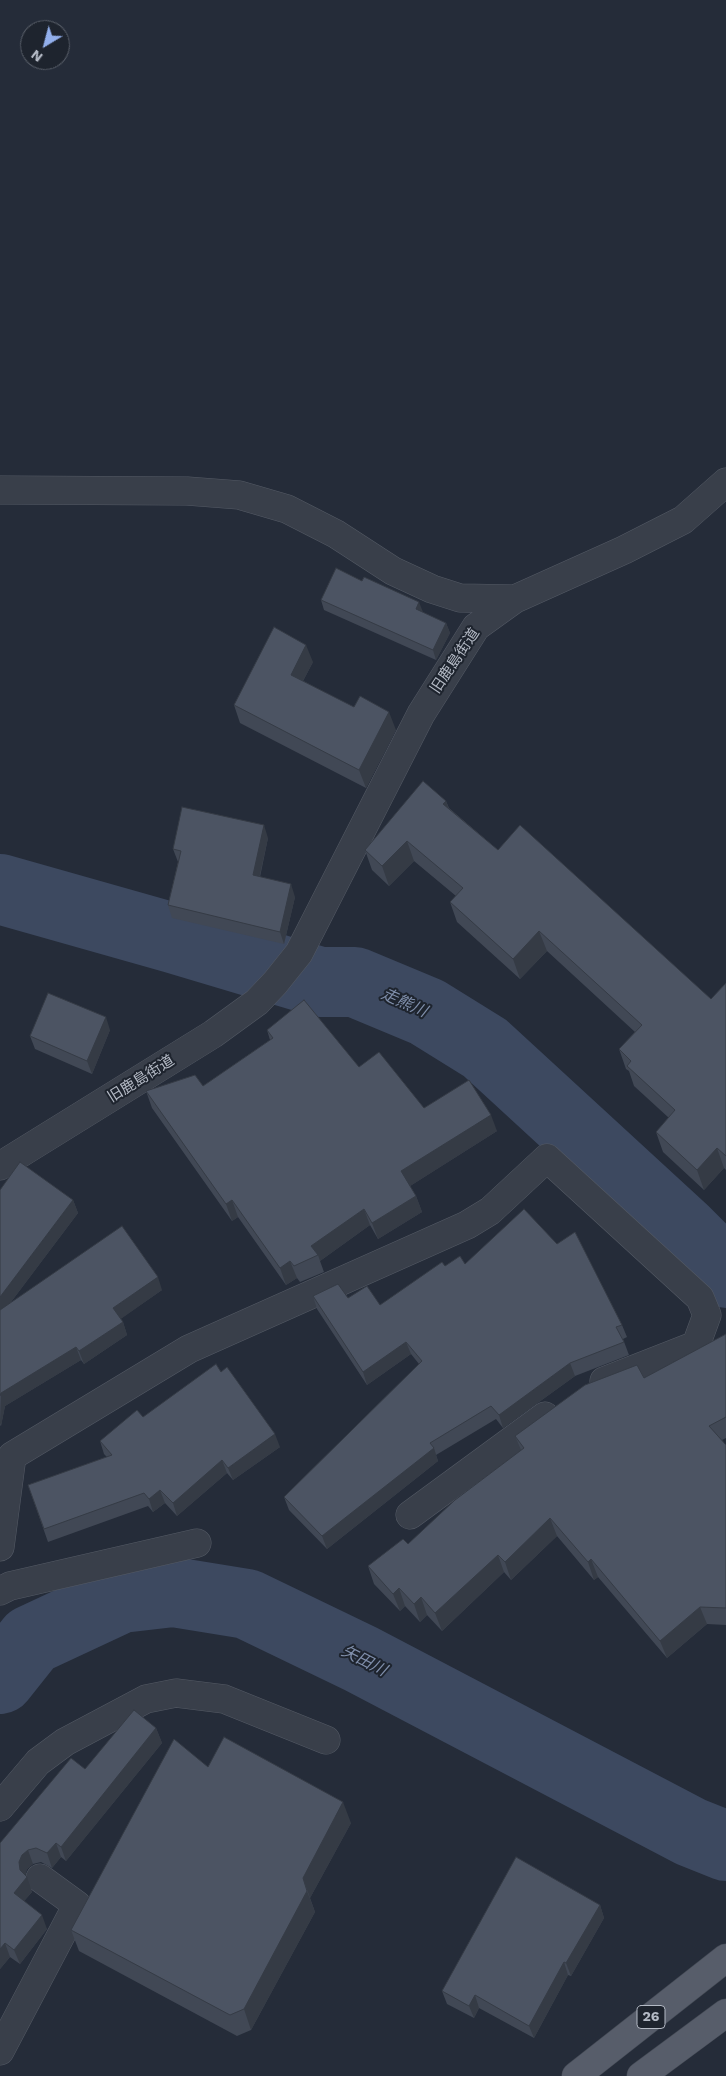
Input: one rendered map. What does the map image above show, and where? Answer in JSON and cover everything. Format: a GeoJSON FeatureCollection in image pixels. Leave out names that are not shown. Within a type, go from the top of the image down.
{"type":"FeatureCollection","features":[{"type":"Feature","properties":{"kind":"main road","name":"26"},"geometry":{"type":"LineString","coordinates":[[576,2076],[726,1958]]}},
{"type":"Feature","properties":{"kind":"main road"},"geometry":{"type":"LineString","coordinates":[[641,2076],[726,2013]]}},
{"type":"Feature","properties":{"kind":"street","name":"旧鹿島街道"},"geometry":{"type":"LineString","coordinates":[[0,1166],[214,1034],[257,1002],[275,983],[299,953],[420,714],[476,627],[515,599],[624,550],[683,520],[726,482]]}},
{"type":"Feature","properties":{"kind":"street"},"geometry":{"type":"LineString","coordinates":[[0,490],[187,491],[239,495],[287,509],[336,534],[393,571],[432,589],[460,598],[515,599]]}},
{"type":"Feature","properties":{"kind":"street"},"geometry":{"type":"LineString","coordinates":[[0,1547],[12,1456],[189,1349],[467,1225],[490,1211],[547,1158],[700,1298],[707,1315],[696,1345],[574,1396],[410,1515]]}},
{"type":"Feature","properties":{"kind":"street"},"geometry":{"type":"LineString","coordinates":[[0,1591],[20,1584],[197,1544]]}},
{"type":"Feature","properties":{"kind":"street"},"geometry":{"type":"LineString","coordinates":[[0,1807],[38,1762],[58,1747],[107,1718],[146,1699],[176,1693],[224,1699],[326,1740]]}},
{"type":"Feature","properties":{"kind":"street"},"geometry":{"type":"LineString","coordinates":[[0,2051],[77,1906],[40,1878]]}},
{"type":"Feature","properties":{"kind":"building"},"geometry":{"type":"Polygon","coordinates":[[[336,568],[362,581],[364,577],[419,602],[416,609],[446,623],[433,650],[321,600],[336,568]]]}},
{"type":"Feature","properties":{"kind":"building"},"geometry":{"type":"Polygon","coordinates":[[[274,627],[306,645],[291,675],[354,707],[360,696],[389,712],[359,770],[234,705],[274,627]]]}},
{"type":"Feature","properties":{"kind":"building"},"geometry":{"type":"Polygon","coordinates":[[[423,781],[446,801],[443,804],[498,850],[520,825],[711,999],[726,983],[726,1156],[717,1148],[697,1170],[656,1132],[675,1110],[627,1066],[631,1061],[619,1049],[642,1025],[539,931],[513,959],[450,902],[463,888],[407,841],[382,866],[365,850],[423,781]]]}},
{"type":"Feature","properties":{"kind":"building"},"geometry":{"type":"Polygon","coordinates":[[[182,807],[264,825],[253,875],[291,884],[280,932],[168,905],[181,851],[173,849],[182,807]]]}},
{"type":"Feature","properties":{"kind":"building"},"geometry":{"type":"Polygon","coordinates":[[[48,993],[106,1017],[87,1061],[30,1036],[48,993]]]}},
{"type":"Feature","properties":{"kind":"building"},"geometry":{"type":"Polygon","coordinates":[[[304,1000],[359,1067],[379,1052],[424,1108],[469,1080],[491,1115],[401,1171],[416,1196],[372,1223],[364,1209],[311,1246],[318,1255],[294,1266],[290,1261],[280,1268],[232,1200],[226,1204],[146,1091],[195,1075],[203,1086],[273,1038],[267,1030],[304,1000]]]}},
{"type":"Feature","properties":{"kind":"building"},"geometry":{"type":"Polygon","coordinates":[[[20,1162],[73,1200],[0,1297],[0,1190],[20,1162]]]}},
{"type":"Feature","properties":{"kind":"building"},"geometry":{"type":"Polygon","coordinates":[[[524,1209],[557,1244],[575,1232],[622,1325],[616,1327],[624,1342],[570,1363],[499,1415],[491,1406],[430,1443],[434,1448],[322,1536],[284,1497],[422,1361],[406,1342],[363,1372],[313,1296],[338,1284],[348,1298],[367,1286],[380,1305],[442,1262],[445,1266],[460,1256],[465,1264],[524,1209]]]}},
{"type":"Feature","properties":{"kind":"building"},"geometry":{"type":"Polygon","coordinates":[[[122,1226],[158,1277],[113,1308],[123,1322],[79,1351],[76,1347],[1,1393],[0,1396],[0,1310],[122,1226]]]}},
{"type":"Feature","properties":{"kind":"building"},"geometry":{"type":"Polygon","coordinates":[[[726,1334],[726,1417],[709,1426],[726,1445],[726,1608],[700,1607],[660,1641],[591,1559],[588,1562],[550,1518],[505,1562],[498,1555],[435,1613],[421,1597],[414,1604],[399,1588],[393,1594],[368,1566],[403,1539],[408,1544],[455,1500],[524,1448],[515,1436],[585,1385],[637,1365],[644,1378],[726,1334]]]}},
{"type":"Feature","properties":{"kind":"building"},"geometry":{"type":"Polygon","coordinates":[[[216,1364],[221,1372],[227,1367],[275,1434],[228,1468],[222,1460],[173,1503],[160,1490],[149,1499],[144,1493],[44,1529],[28,1485],[112,1455],[100,1441],[137,1410],[143,1417],[216,1364]]]}},
{"type":"Feature","properties":{"kind":"building"},"geometry":{"type":"Polygon","coordinates":[[[134,1710],[156,1728],[61,1847],[56,1843],[47,1853],[36,1848],[28,1850],[22,1855],[19,1862],[20,1870],[27,1877],[14,1893],[42,1915],[14,1950],[5,1943],[0,1949],[0,1843],[71,1758],[85,1769],[134,1710]]]}},
{"type":"Feature","properties":{"kind":"building"},"geometry":{"type":"Polygon","coordinates":[[[224,1737],[343,1802],[303,1878],[307,1891],[244,2009],[230,2015],[71,1930],[174,1739],[208,1767],[224,1737]]]}},
{"type":"Feature","properties":{"kind":"building"},"geometry":{"type":"Polygon","coordinates":[[[516,1857],[600,1905],[566,1963],[564,1962],[529,2026],[475,1995],[469,2006],[442,1991],[516,1857]]]}},
{"type":"Feature","properties":{"kind":"waterway","name":"走熊川"},"geometry":{"type":"LineString","coordinates":[[0,889],[320,982],[355,982],[427,1012],[485,1048],[684,1231],[726,1273]]}},
{"type":"Feature","properties":{"kind":"waterway","name":"矢田川"},"geometry":{"type":"LineString","coordinates":[[0,1679],[31,1640],[121,1598],[173,1592],[247,1604],[361,1659],[691,1832],[726,1846]]}}]}
